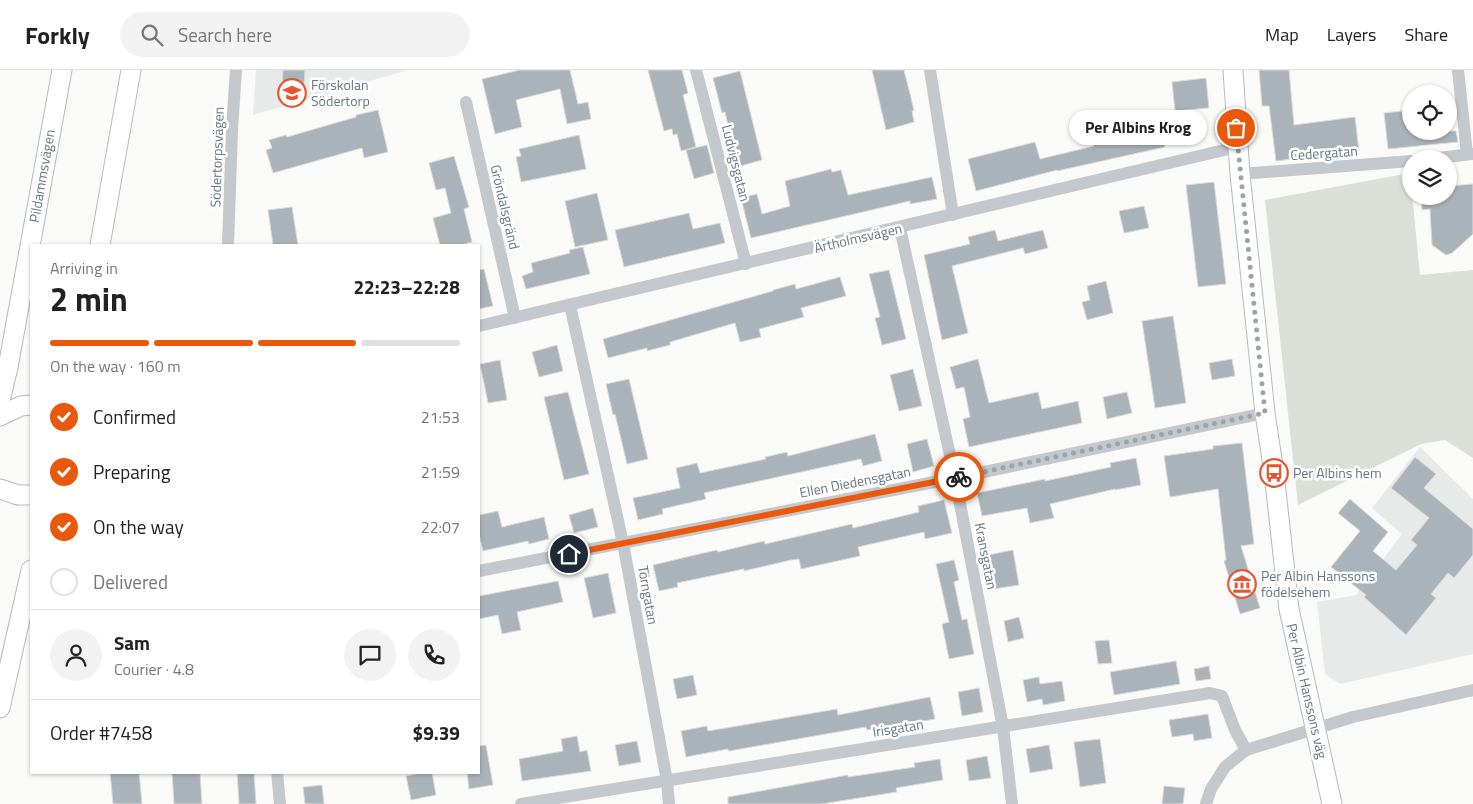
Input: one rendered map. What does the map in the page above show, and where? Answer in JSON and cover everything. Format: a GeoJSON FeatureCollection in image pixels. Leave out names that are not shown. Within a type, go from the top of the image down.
{"type":"FeatureCollection","features":[{"type":"Feature","properties":{"kind":"street","name":"Pildammsvägen"},"geometry":{"type":"LineString","coordinates":[[30,244],[62,70]]}},
{"type":"Feature","properties":{"kind":"street"},"geometry":{"type":"LineString","coordinates":[[100,244],[131,70]]}},
{"type":"Feature","properties":{"kind":"street","name":"Södertorpsvägen"},"geometry":{"type":"LineString","coordinates":[[228,244],[236,70]]}},
{"type":"Feature","properties":{"kind":"street","name":"Ludvigsgatan"},"geometry":{"type":"LineString","coordinates":[[696,70],[746,264]]}},
{"type":"Feature","properties":{"kind":"street"},"geometry":{"type":"LineString","coordinates":[[930,70],[953,215]]}},
{"type":"Feature","properties":{"kind":"street","name":"Per Albin Hanssons väg"},"geometry":{"type":"LineString","coordinates":[[1233,70],[1237,147],[1265,413],[1289,608],[1332,804]]}},
{"type":"Feature","properties":{"kind":"street"},"geometry":{"type":"LineString","coordinates":[[1457,156],[1470,154],[1458,70]]}},
{"type":"Feature","properties":{"kind":"street","name":"Gröndalsgränd"},"geometry":{"type":"LineString","coordinates":[[466,102],[515,318]]}},
{"type":"Feature","properties":{"kind":"street","name":"Ärtholmsvägen"},"geometry":{"type":"LineString","coordinates":[[480,326],[1237,147]]}},
{"type":"Feature","properties":{"kind":"street","name":"Cedergatan"},"geometry":{"type":"LineString","coordinates":[[1240,174],[1402,162]]}},
{"type":"Feature","properties":{"kind":"street","name":"Kransgatan"},"geometry":{"type":"LineString","coordinates":[[900,228],[955,478],[1004,726],[1012,804]]}},
{"type":"Feature","properties":{"kind":"street","name":"Pildammsvägen"},"geometry":{"type":"LineString","coordinates":[[0,400],[8,367],[30,246]]}},
{"type":"Feature","properties":{"kind":"street","name":"Törngatan"},"geometry":{"type":"LineString","coordinates":[[570,305],[623,543],[669,804]]}},
{"type":"Feature","properties":{"kind":"street"},"geometry":{"type":"LineString","coordinates":[[0,416],[21,406],[30,405]]}},
{"type":"Feature","properties":{"kind":"street","name":"Ellen Diedensgatan"},"geometry":{"type":"LineString","coordinates":[[480,571],[955,478],[1265,413]]}},
{"type":"Feature","properties":{"kind":"street"},"geometry":{"type":"LineString","coordinates":[[0,489],[18,495],[30,496]]}},
{"type":"Feature","properties":{"kind":"street"},"geometry":{"type":"LineString","coordinates":[[0,708],[30,574]]}},
{"type":"Feature","properties":{"kind":"street"},"geometry":{"type":"LineString","coordinates":[[1206,804],[1211,789],[1225,767],[1246,750],[1353,717],[1473,690]]}},
{"type":"Feature","properties":{"kind":"street","name":"Irisgatan"},"geometry":{"type":"LineString","coordinates":[[521,804],[1210,693],[1222,696],[1235,730],[1246,750]]}},
{"type":"Feature","properties":{"kind":"street"},"geometry":{"type":"LineString","coordinates":[[277,774],[280,804]]}},
{"type":"Feature","properties":{"kind":"shaded area","name":"Förskolan Södertorp"},"geometry":{"type":"Polygon","coordinates":[[[256,70],[408,70],[253,115],[256,70]]]}},
{"type":"Feature","properties":{"kind":"shaded area"},"geometry":{"type":"Polygon","coordinates":[[[1402,174],[1402,205],[1413,205],[1420,275],[1473,270],[1473,458],[1445,440],[1421,444],[1298,505],[1265,200],[1402,174]]]}},
{"type":"Feature","properties":{"kind":"shaded area"},"geometry":{"type":"Polygon","coordinates":[[[1420,447],[1473,499],[1473,654],[1340,684],[1325,674],[1317,602],[1356,595],[1402,534],[1372,508],[1420,447]]]}},
{"type":"Feature","properties":{"kind":"building"},"geometry":{"type":"Polygon","coordinates":[[[283,70],[305,70],[304,90],[282,89],[283,70]]]}},
{"type":"Feature","properties":{"kind":"building"},"geometry":{"type":"Polygon","coordinates":[[[520,70],[570,70],[578,104],[588,102],[591,119],[567,124],[560,89],[516,100],[522,127],[495,134],[482,79],[520,70]]]}},
{"type":"Feature","properties":{"kind":"building"},"geometry":{"type":"Polygon","coordinates":[[[648,70],[682,70],[688,93],[683,95],[696,147],[681,151],[677,134],[673,135],[672,129],[664,131],[648,70]]]}},
{"type":"Feature","properties":{"kind":"building"},"geometry":{"type":"Polygon","coordinates":[[[872,70],[904,70],[914,110],[912,111],[914,122],[886,130],[872,70]]]}},
{"type":"Feature","properties":{"kind":"building"},"geometry":{"type":"Polygon","coordinates":[[[1259,70],[1289,70],[1294,125],[1355,117],[1359,151],[1276,161],[1269,106],[1262,106],[1259,70]]]}},
{"type":"Feature","properties":{"kind":"building"},"geometry":{"type":"Polygon","coordinates":[[[740,71],[762,160],[730,169],[723,140],[731,138],[725,112],[722,113],[713,78],[740,71]]]}},
{"type":"Feature","properties":{"kind":"building"},"geometry":{"type":"Polygon","coordinates":[[[1206,78],[1209,108],[1175,111],[1172,82],[1206,78]]]}},
{"type":"Feature","properties":{"kind":"building"},"geometry":{"type":"Polygon","coordinates":[[[378,110],[388,152],[364,158],[362,148],[273,173],[266,150],[272,148],[269,140],[286,135],[287,137],[378,110]]]}},
{"type":"Feature","properties":{"kind":"building"},"geometry":{"type":"Polygon","coordinates":[[[1402,111],[1402,140],[1457,140],[1457,136],[1458,142],[1388,149],[1384,113],[1402,111]]]}},
{"type":"Feature","properties":{"kind":"building"},"geometry":{"type":"Polygon","coordinates":[[[1159,121],[1165,147],[1057,170],[976,191],[968,159],[1035,142],[1040,159],[1094,146],[1092,139],[1133,130],[1133,127],[1159,121]]]}},
{"type":"Feature","properties":{"kind":"building"},"geometry":{"type":"Polygon","coordinates":[[[579,135],[586,169],[521,182],[516,157],[521,156],[519,149],[579,135]]]}},
{"type":"Feature","properties":{"kind":"building"},"geometry":{"type":"Polygon","coordinates":[[[707,145],[714,173],[694,179],[686,150],[707,145]]]}},
{"type":"Feature","properties":{"kind":"building"},"geometry":{"type":"Polygon","coordinates":[[[454,156],[469,207],[464,209],[472,242],[464,244],[440,244],[433,218],[451,213],[445,188],[436,190],[429,163],[454,156]]]}},
{"type":"Feature","properties":{"kind":"building"},"geometry":{"type":"Polygon","coordinates":[[[831,169],[832,172],[841,170],[848,195],[932,177],[937,199],[910,204],[910,201],[751,238],[741,198],[757,194],[762,214],[790,206],[785,181],[831,169]]]}},
{"type":"Feature","properties":{"kind":"building"},"geometry":{"type":"Polygon","coordinates":[[[1214,182],[1226,284],[1198,287],[1186,185],[1214,182]]]}},
{"type":"Feature","properties":{"kind":"building"},"geometry":{"type":"Polygon","coordinates":[[[1473,184],[1473,234],[1452,253],[1446,255],[1432,245],[1430,209],[1422,210],[1422,205],[1457,205],[1457,185],[1473,184]]]}},
{"type":"Feature","properties":{"kind":"building"},"geometry":{"type":"Polygon","coordinates":[[[597,193],[608,240],[575,247],[565,201],[597,193]]]}},
{"type":"Feature","properties":{"kind":"building"},"geometry":{"type":"Polygon","coordinates":[[[1144,206],[1149,228],[1124,233],[1119,211],[1144,206]]]}},
{"type":"Feature","properties":{"kind":"building"},"geometry":{"type":"Polygon","coordinates":[[[292,207],[298,244],[273,244],[268,210],[292,207]]]}},
{"type":"Feature","properties":{"kind":"building"},"geometry":{"type":"Polygon","coordinates":[[[689,213],[693,229],[720,223],[725,243],[624,267],[615,230],[689,213]]]}},
{"type":"Feature","properties":{"kind":"building"},"geometry":{"type":"Polygon","coordinates":[[[995,230],[998,241],[1043,230],[1048,248],[1025,254],[1023,248],[952,266],[968,333],[942,340],[924,255],[970,244],[968,237],[995,230]]]}},
{"type":"Feature","properties":{"kind":"building"},"geometry":{"type":"Polygon","coordinates":[[[583,247],[590,274],[526,289],[522,276],[533,272],[531,263],[570,253],[569,250],[583,247]]]}},
{"type":"Feature","properties":{"kind":"building"},"geometry":{"type":"Polygon","coordinates":[[[484,269],[493,306],[480,309],[480,270],[484,269]]]}},
{"type":"Feature","properties":{"kind":"building"},"geometry":{"type":"Polygon","coordinates":[[[889,270],[906,339],[882,345],[875,318],[880,317],[869,274],[889,270]]]}},
{"type":"Feature","properties":{"kind":"building"},"geometry":{"type":"Polygon","coordinates":[[[840,277],[846,296],[801,308],[804,317],[759,329],[761,337],[740,342],[735,323],[670,342],[670,345],[647,351],[647,348],[608,358],[603,339],[795,284],[796,289],[840,277]]]}},
{"type":"Feature","properties":{"kind":"building"},"geometry":{"type":"Polygon","coordinates":[[[1106,281],[1113,313],[1087,320],[1082,302],[1090,300],[1087,286],[1106,281]]]}},
{"type":"Feature","properties":{"kind":"building"},"geometry":{"type":"Polygon","coordinates":[[[1173,316],[1186,403],[1155,408],[1142,321],[1173,316]]]}},
{"type":"Feature","properties":{"kind":"building"},"geometry":{"type":"Polygon","coordinates":[[[557,345],[563,371],[539,377],[532,352],[557,345]]]}},
{"type":"Feature","properties":{"kind":"building"},"geometry":{"type":"Polygon","coordinates":[[[978,359],[989,403],[1038,392],[1042,409],[1078,401],[1082,423],[969,447],[963,419],[970,417],[964,387],[956,389],[950,367],[978,359]]]}},
{"type":"Feature","properties":{"kind":"building"},"geometry":{"type":"Polygon","coordinates":[[[1232,359],[1235,376],[1212,380],[1209,363],[1232,359]]]}},
{"type":"Feature","properties":{"kind":"building"},"geometry":{"type":"Polygon","coordinates":[[[500,360],[507,400],[488,403],[480,364],[500,360]]]}},
{"type":"Feature","properties":{"kind":"building"},"geometry":{"type":"Polygon","coordinates":[[[913,369],[922,406],[899,411],[890,375],[913,369]]]}},
{"type":"Feature","properties":{"kind":"building"},"geometry":{"type":"Polygon","coordinates":[[[629,379],[648,459],[627,464],[606,384],[629,379]]]}},
{"type":"Feature","properties":{"kind":"building"},"geometry":{"type":"Polygon","coordinates":[[[568,392],[589,474],[564,480],[544,397],[568,392]]]}},
{"type":"Feature","properties":{"kind":"building"},"geometry":{"type":"Polygon","coordinates":[[[1127,392],[1132,413],[1107,419],[1103,397],[1127,392]]]}},
{"type":"Feature","properties":{"kind":"building"},"geometry":{"type":"Polygon","coordinates":[[[875,434],[882,461],[863,466],[861,459],[704,493],[706,499],[662,509],[663,514],[638,520],[633,498],[680,488],[676,468],[697,463],[700,473],[766,459],[765,457],[787,452],[788,456],[875,434]]]}},
{"type":"Feature","properties":{"kind":"building"},"geometry":{"type":"Polygon","coordinates":[[[927,439],[934,466],[913,472],[907,444],[927,439]]]}},
{"type":"Feature","properties":{"kind":"building"},"geometry":{"type":"Polygon","coordinates":[[[1242,443],[1254,544],[1241,546],[1260,608],[1240,614],[1224,561],[1226,560],[1218,489],[1170,497],[1164,456],[1213,449],[1213,446],[1242,443]]]}},
{"type":"Feature","properties":{"kind":"building"},"geometry":{"type":"Polygon","coordinates":[[[1415,457],[1436,474],[1424,488],[1473,529],[1473,555],[1454,578],[1448,573],[1431,594],[1436,598],[1406,635],[1364,597],[1366,595],[1331,567],[1360,531],[1338,513],[1350,499],[1388,532],[1373,551],[1396,570],[1417,545],[1411,540],[1429,518],[1391,488],[1415,457]]]}},
{"type":"Feature","properties":{"kind":"building"},"geometry":{"type":"Polygon","coordinates":[[[1136,458],[1141,485],[1050,504],[1054,518],[1030,523],[1027,508],[982,516],[977,493],[1111,467],[1110,463],[1136,458]]]}},
{"type":"Feature","properties":{"kind":"building"},"geometry":{"type":"Polygon","coordinates":[[[944,500],[952,533],[925,539],[924,532],[858,547],[860,556],[801,569],[799,559],[791,560],[677,583],[678,587],[659,591],[653,565],[764,541],[765,544],[852,524],[853,528],[919,512],[918,506],[944,500]]]}},
{"type":"Feature","properties":{"kind":"building"},"geometry":{"type":"Polygon","coordinates":[[[593,508],[598,527],[574,533],[569,515],[593,508]]]}},
{"type":"Feature","properties":{"kind":"building"},"geometry":{"type":"Polygon","coordinates":[[[498,511],[502,527],[544,517],[549,539],[529,544],[528,541],[483,551],[480,538],[480,515],[498,511]]]}},
{"type":"Feature","properties":{"kind":"building"},"geometry":{"type":"Polygon","coordinates":[[[1013,550],[1019,585],[994,589],[988,555],[1013,550]]]}},
{"type":"Feature","properties":{"kind":"building"},"geometry":{"type":"Polygon","coordinates":[[[954,560],[959,580],[954,582],[962,620],[967,619],[974,654],[949,659],[942,624],[949,622],[936,564],[954,560]]]}},
{"type":"Feature","properties":{"kind":"building"},"geometry":{"type":"Polygon","coordinates":[[[608,573],[616,613],[593,618],[584,578],[608,573]]]}},
{"type":"Feature","properties":{"kind":"building"},"geometry":{"type":"Polygon","coordinates":[[[558,581],[563,602],[517,612],[521,630],[502,634],[498,615],[480,619],[480,596],[558,581]]]}},
{"type":"Feature","properties":{"kind":"building"},"geometry":{"type":"Polygon","coordinates":[[[1019,617],[1024,638],[1008,642],[1004,621],[1019,617]]]}},
{"type":"Feature","properties":{"kind":"building"},"geometry":{"type":"Polygon","coordinates":[[[1109,640],[1112,663],[1098,664],[1095,641],[1109,640]]]}},
{"type":"Feature","properties":{"kind":"building"},"geometry":{"type":"Polygon","coordinates":[[[1176,661],[1180,684],[1114,695],[1110,672],[1176,661]]]}},
{"type":"Feature","properties":{"kind":"building"},"geometry":{"type":"Polygon","coordinates":[[[1209,666],[1211,679],[1196,681],[1194,669],[1209,666]]]}},
{"type":"Feature","properties":{"kind":"building"},"geometry":{"type":"Polygon","coordinates":[[[693,675],[697,695],[677,699],[673,679],[693,675]]]}},
{"type":"Feature","properties":{"kind":"building"},"geometry":{"type":"Polygon","coordinates":[[[1039,677],[1040,684],[1062,681],[1065,701],[1043,705],[1042,699],[1027,702],[1023,680],[1039,677]]]}},
{"type":"Feature","properties":{"kind":"building"},"geometry":{"type":"Polygon","coordinates":[[[979,688],[983,712],[962,716],[958,692],[979,688]]]}},
{"type":"Feature","properties":{"kind":"building"},"geometry":{"type":"Polygon","coordinates":[[[930,697],[935,719],[867,730],[866,727],[686,757],[681,731],[707,726],[708,731],[837,709],[838,715],[930,697]]]}},
{"type":"Feature","properties":{"kind":"building"},"geometry":{"type":"Polygon","coordinates":[[[1208,714],[1212,738],[1194,741],[1193,734],[1172,737],[1169,720],[1208,714]]]}},
{"type":"Feature","properties":{"kind":"building"},"geometry":{"type":"Polygon","coordinates":[[[577,736],[580,752],[587,750],[591,771],[522,781],[519,759],[563,751],[561,739],[577,736]]]}},
{"type":"Feature","properties":{"kind":"building"},"geometry":{"type":"Polygon","coordinates":[[[1100,739],[1106,783],[1080,787],[1074,742],[1100,739]]]}},
{"type":"Feature","properties":{"kind":"building"},"geometry":{"type":"Polygon","coordinates":[[[637,741],[641,762],[619,766],[615,745],[637,741]]]}},
{"type":"Feature","properties":{"kind":"building"},"geometry":{"type":"Polygon","coordinates":[[[486,745],[493,785],[469,789],[467,774],[480,774],[480,746],[486,745]]]}},
{"type":"Feature","properties":{"kind":"building"},"geometry":{"type":"Polygon","coordinates":[[[1049,745],[1053,769],[1030,773],[1026,749],[1049,745]]]}},
{"type":"Feature","properties":{"kind":"building"},"geometry":{"type":"Polygon","coordinates":[[[987,756],[991,778],[969,781],[966,760],[987,756]]]}},
{"type":"Feature","properties":{"kind":"building"},"geometry":{"type":"Polygon","coordinates":[[[940,759],[943,780],[896,788],[897,792],[821,804],[728,804],[728,797],[848,775],[848,777],[915,767],[914,763],[940,759]]]}},
{"type":"Feature","properties":{"kind":"building"},"geometry":{"type":"Polygon","coordinates":[[[110,774],[139,774],[142,804],[113,804],[110,774]]]}},
{"type":"Feature","properties":{"kind":"building"},"geometry":{"type":"Polygon","coordinates":[[[172,774],[200,774],[202,804],[174,804],[172,774]]]}},
{"type":"Feature","properties":{"kind":"building"},"geometry":{"type":"Polygon","coordinates":[[[237,774],[254,774],[256,804],[239,804],[237,774]]]}},
{"type":"Feature","properties":{"kind":"building"},"geometry":{"type":"Polygon","coordinates":[[[432,774],[436,795],[411,800],[406,776],[432,774]]]}},
{"type":"Feature","properties":{"kind":"building"},"geometry":{"type":"Polygon","coordinates":[[[322,785],[324,804],[305,804],[303,787],[322,785]]]}},
{"type":"Feature","properties":{"kind":"building"},"geometry":{"type":"Polygon","coordinates":[[[1164,786],[1185,788],[1183,804],[1162,804],[1164,786]]]}},
{"type":"Feature","properties":{"kind":"way so far"},"geometry":{"type":"LineString","coordinates":[[959,477],[1265,413],[1236,128]]}},
{"type":"Feature","properties":{"kind":"place","name":"Förskolan Södertorp"},"geometry":{"type":"Point","coordinates":[292,93]}},
{"type":"Feature","properties":{"kind":"place","name":"Per Albins Krog"},"geometry":{"type":"Point","coordinates":[1236,128]}},
{"type":"Feature","properties":{"kind":"place","name":"Per Albins hem"},"geometry":{"type":"Point","coordinates":[1274,473]}},
{"type":"Feature","properties":{"kind":"place","name":"Per Albin Hanssons födelsehem"},"geometry":{"type":"Point","coordinates":[1242,584]}},
{"type":"Feature","properties":{"kind":"route"},"geometry":{"type":"LineString","coordinates":[[569,554],[959,477]]}}]}
